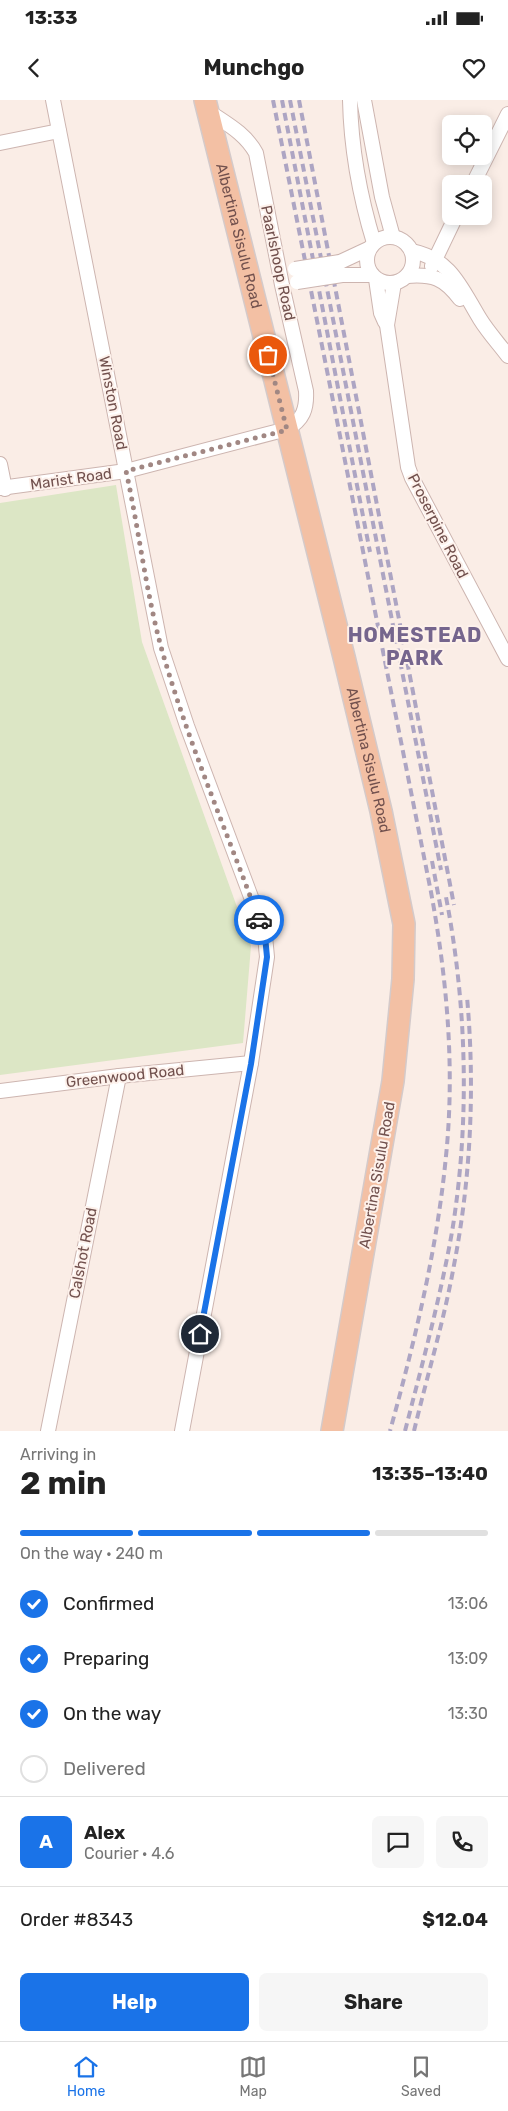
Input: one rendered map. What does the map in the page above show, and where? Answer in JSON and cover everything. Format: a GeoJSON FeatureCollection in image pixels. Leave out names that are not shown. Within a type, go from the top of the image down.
{"type":"FeatureCollection","features":[{"type":"Feature","properties":{"kind":"main road","name":"Albertina Sisulu Road"},"geometry":{"type":"LineString","coordinates":[[207,106],[381,811],[402,909],[405,939],[393,1081],[332,1431]]}},
{"type":"Feature","properties":{"kind":"street","name":"Winston Road"},"geometry":{"type":"LineString","coordinates":[[54,100],[156,627],[166,664],[265,936],[267,957],[251,1064],[182,1431]]}},
{"type":"Feature","properties":{"kind":"street","name":"Proserpine Road"},"geometry":{"type":"LineString","coordinates":[[350,100],[359,177],[372,245],[367,264],[374,277],[381,313],[387,325]]}},
{"type":"Feature","properties":{"kind":"street"},"geometry":{"type":"LineString","coordinates":[[364,100],[382,197],[393,237]]}},
{"type":"Feature","properties":{"kind":"street","name":"Paarlshoop Road"},"geometry":{"type":"LineString","coordinates":[[207,106],[242,134],[256,153],[280,278],[306,391],[307,404],[300,420],[287,430]]}},
{"type":"Feature","properties":{"kind":"street"},"geometry":{"type":"LineString","coordinates":[[478,175],[508,114]]}},
{"type":"Feature","properties":{"kind":"street"},"geometry":{"type":"LineString","coordinates":[[0,143],[59,131]]}},
{"type":"Feature","properties":{"kind":"street"},"geometry":{"type":"LineString","coordinates":[[428,276],[452,225]]}},
{"type":"Feature","properties":{"kind":"street"},"geometry":{"type":"LineString","coordinates":[[341,268],[372,245],[386,237],[393,237],[404,241],[412,251],[414,260],[407,276]]}},
{"type":"Feature","properties":{"kind":"street"},"geometry":{"type":"LineString","coordinates":[[412,251],[430,256],[442,264],[458,283],[474,306],[480,319],[508,356]]}},
{"type":"Feature","properties":{"kind":"street"},"geometry":{"type":"LineString","coordinates":[[280,278],[341,268],[374,277],[382,282],[394,283],[407,276],[436,277],[448,286],[470,311],[480,319]]}},
{"type":"Feature","properties":{"kind":"street","name":"Proserpine Road"},"geometry":{"type":"LineString","coordinates":[[394,283],[387,325],[406,456],[412,478],[508,659]]}},
{"type":"Feature","properties":{"kind":"street","name":"Marist Road"},"geometry":{"type":"LineString","coordinates":[[2,489],[126,471],[287,430]]}},
{"type":"Feature","properties":{"kind":"street"},"geometry":{"type":"LineString","coordinates":[[0,464],[2,489]]}},
{"type":"Feature","properties":{"kind":"street","name":"Greenwood Road"},"geometry":{"type":"LineString","coordinates":[[0,1091],[119,1076],[251,1064]]}},
{"type":"Feature","properties":{"kind":"street","name":"Calshot Road"},"geometry":{"type":"LineString","coordinates":[[48,1431],[119,1076]]}},
{"type":"Feature","properties":{"kind":"green space"},"geometry":{"type":"Polygon","coordinates":[[[116,485],[142,642],[251,946],[243,1043],[0,1075],[0,503],[116,485]]]}},
{"type":"Feature","properties":{"kind":"railway"},"geometry":{"type":"LineString","coordinates":[[273,100],[431,892],[437,925],[448,1024],[449,1123],[442,1191],[424,1295],[390,1431]]}},
{"type":"Feature","properties":{"kind":"railway"},"geometry":{"type":"LineString","coordinates":[[282,100],[370,552]]}},
{"type":"Feature","properties":{"kind":"railway"},"geometry":{"type":"LineString","coordinates":[[290,100],[441,870]]}},
{"type":"Feature","properties":{"kind":"railway"},"geometry":{"type":"LineString","coordinates":[[299,100],[454,905]]}},
{"type":"Feature","properties":{"kind":"railway"},"geometry":{"type":"LineString","coordinates":[[432,861],[442,915]]}},
{"type":"Feature","properties":{"kind":"railway"},"geometry":{"type":"LineString","coordinates":[[405,1431],[442,1282],[452,1232],[462,1149],[464,1106],[462,1022],[453,938],[446,897]]}},
{"type":"Feature","properties":{"kind":"railway"},"geometry":{"type":"LineString","coordinates":[[414,1431],[450,1286],[460,1232],[468,1165],[471,1098],[467,997]]}},
{"type":"Feature","properties":{"kind":"way so far"},"geometry":{"type":"LineString","coordinates":[[259,920],[186,726],[166,664],[156,627],[126,471],[287,430],[268,355]]}},
{"type":"Feature","properties":{"kind":"district","name":"HOMESTEAD PARK"},"geometry":{"type":"Point","coordinates":[415,646]}},
{"type":"Feature","properties":{"kind":"route"},"geometry":{"type":"LineString","coordinates":[[200,1334],[251,1064],[267,957],[265,936],[259,920]]}}]}
